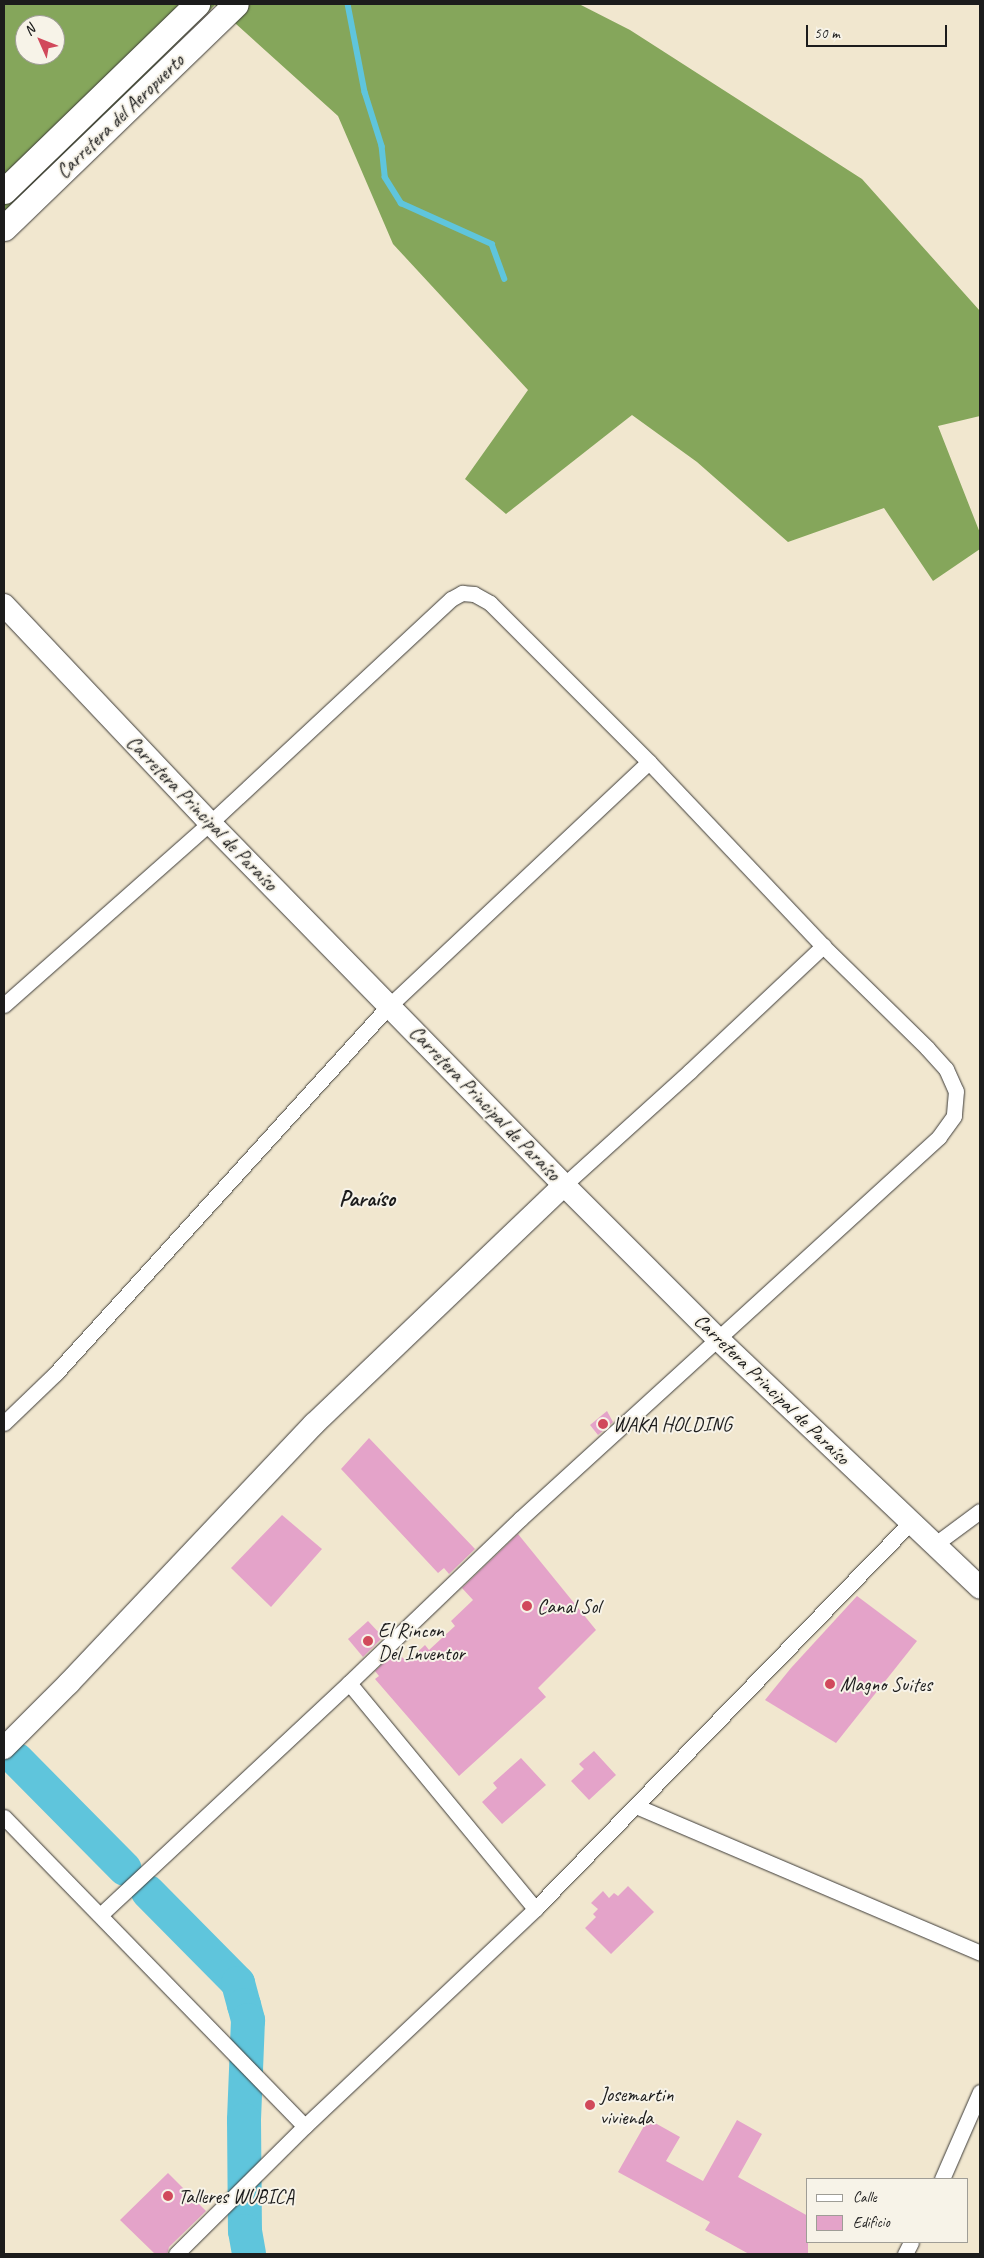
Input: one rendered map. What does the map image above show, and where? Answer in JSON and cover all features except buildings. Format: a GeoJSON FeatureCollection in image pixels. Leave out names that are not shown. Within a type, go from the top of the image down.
{"type":"FeatureCollection","features":[{"type":"Feature","properties":{"kind":"main road","name":"Carretera del Aeropuerto"},"geometry":{"type":"LineString","coordinates":[[4,191],[197,4]]}},
{"type":"Feature","properties":{"kind":"main road","name":"Carretera del Aeropuerto"},"geometry":{"type":"LineString","coordinates":[[4,228],[236,4]]}},
{"type":"Feature","properties":{"kind":"street"},"geometry":{"type":"LineString","coordinates":[[4,1005],[210,823],[452,599],[462,593],[474,594],[490,603],[649,762],[823,946],[946,1069],[956,1091],[954,1116],[939,1137],[520,1519],[349,1684],[100,1915]]}},
{"type":"Feature","properties":{"kind":"street","name":"Carretera Principal de Paraíso"},"geometry":{"type":"LineString","coordinates":[[4,605],[210,823],[564,1185],[718,1339],[980,1588]]}},
{"type":"Feature","properties":{"kind":"street"},"geometry":{"type":"LineString","coordinates":[[4,1423],[55,1374],[390,1005],[649,762]]}},
{"type":"Feature","properties":{"kind":"street"},"geometry":{"type":"LineString","coordinates":[[4,1748],[76,1676],[314,1424],[564,1185],[823,946]]}},
{"type":"Feature","properties":{"kind":"street"},"geometry":{"type":"LineString","coordinates":[[934,1546],[980,1511]]}},
{"type":"Feature","properties":{"kind":"street"},"geometry":{"type":"LineString","coordinates":[[176,2254],[305,2126],[535,1909],[911,1522]]}},
{"type":"Feature","properties":{"kind":"street"},"geometry":{"type":"LineString","coordinates":[[349,1684],[535,1909]]}},
{"type":"Feature","properties":{"kind":"street"},"geometry":{"type":"LineString","coordinates":[[636,1806],[980,1953]]}},
{"type":"Feature","properties":{"kind":"street"},"geometry":{"type":"LineString","coordinates":[[4,1818],[305,2126]]}},
{"type":"Feature","properties":{"kind":"street"},"geometry":{"type":"LineString","coordinates":[[942,2178],[980,2092]]}},
{"type":"Feature","properties":{"kind":"green space"},"geometry":{"type":"Polygon","coordinates":[[[4,4],[579,4],[630,30],[862,179],[980,311],[980,416],[938,426],[980,533],[980,549],[933,581],[884,508],[788,542],[697,462],[632,415],[506,514],[465,479],[528,390],[393,244],[338,116],[215,5],[4,216],[4,4]]]}},
{"type":"Feature","properties":{"kind":"waterway"},"geometry":{"type":"LineString","coordinates":[[348,4],[365,92],[382,146],[385,177],[401,203],[492,244],[505,279]]}},
{"type":"Feature","properties":{"kind":"waterway"},"geometry":{"type":"LineString","coordinates":[[17,1760],[125,1869]]}},
{"type":"Feature","properties":{"kind":"waterway"},"geometry":{"type":"LineString","coordinates":[[148,1892],[238,1983],[248,2020],[244,2120],[245,2231],[249,2254]]}},
{"type":"Feature","properties":{"kind":"place","name":"WAKA HOLDING"},"geometry":{"type":"Point","coordinates":[603,1424]}},
{"type":"Feature","properties":{"kind":"place","name":"Canal Sol"},"geometry":{"type":"Point","coordinates":[527,1606]}},
{"type":"Feature","properties":{"kind":"place","name":"El Rincon Del Inventor"},"geometry":{"type":"Point","coordinates":[368,1641]}},
{"type":"Feature","properties":{"kind":"place","name":"Magno Suites"},"geometry":{"type":"Point","coordinates":[830,1684]}},
{"type":"Feature","properties":{"kind":"place","name":"Josemartin vivienda"},"geometry":{"type":"Point","coordinates":[590,2105]}},
{"type":"Feature","properties":{"kind":"place","name":"Talleres WUBICA"},"geometry":{"type":"Point","coordinates":[168,2196]}},
{"type":"Feature","properties":{"kind":"district","name":"Paraíso"},"geometry":{"type":"Point","coordinates":[367,1200]}}]}
